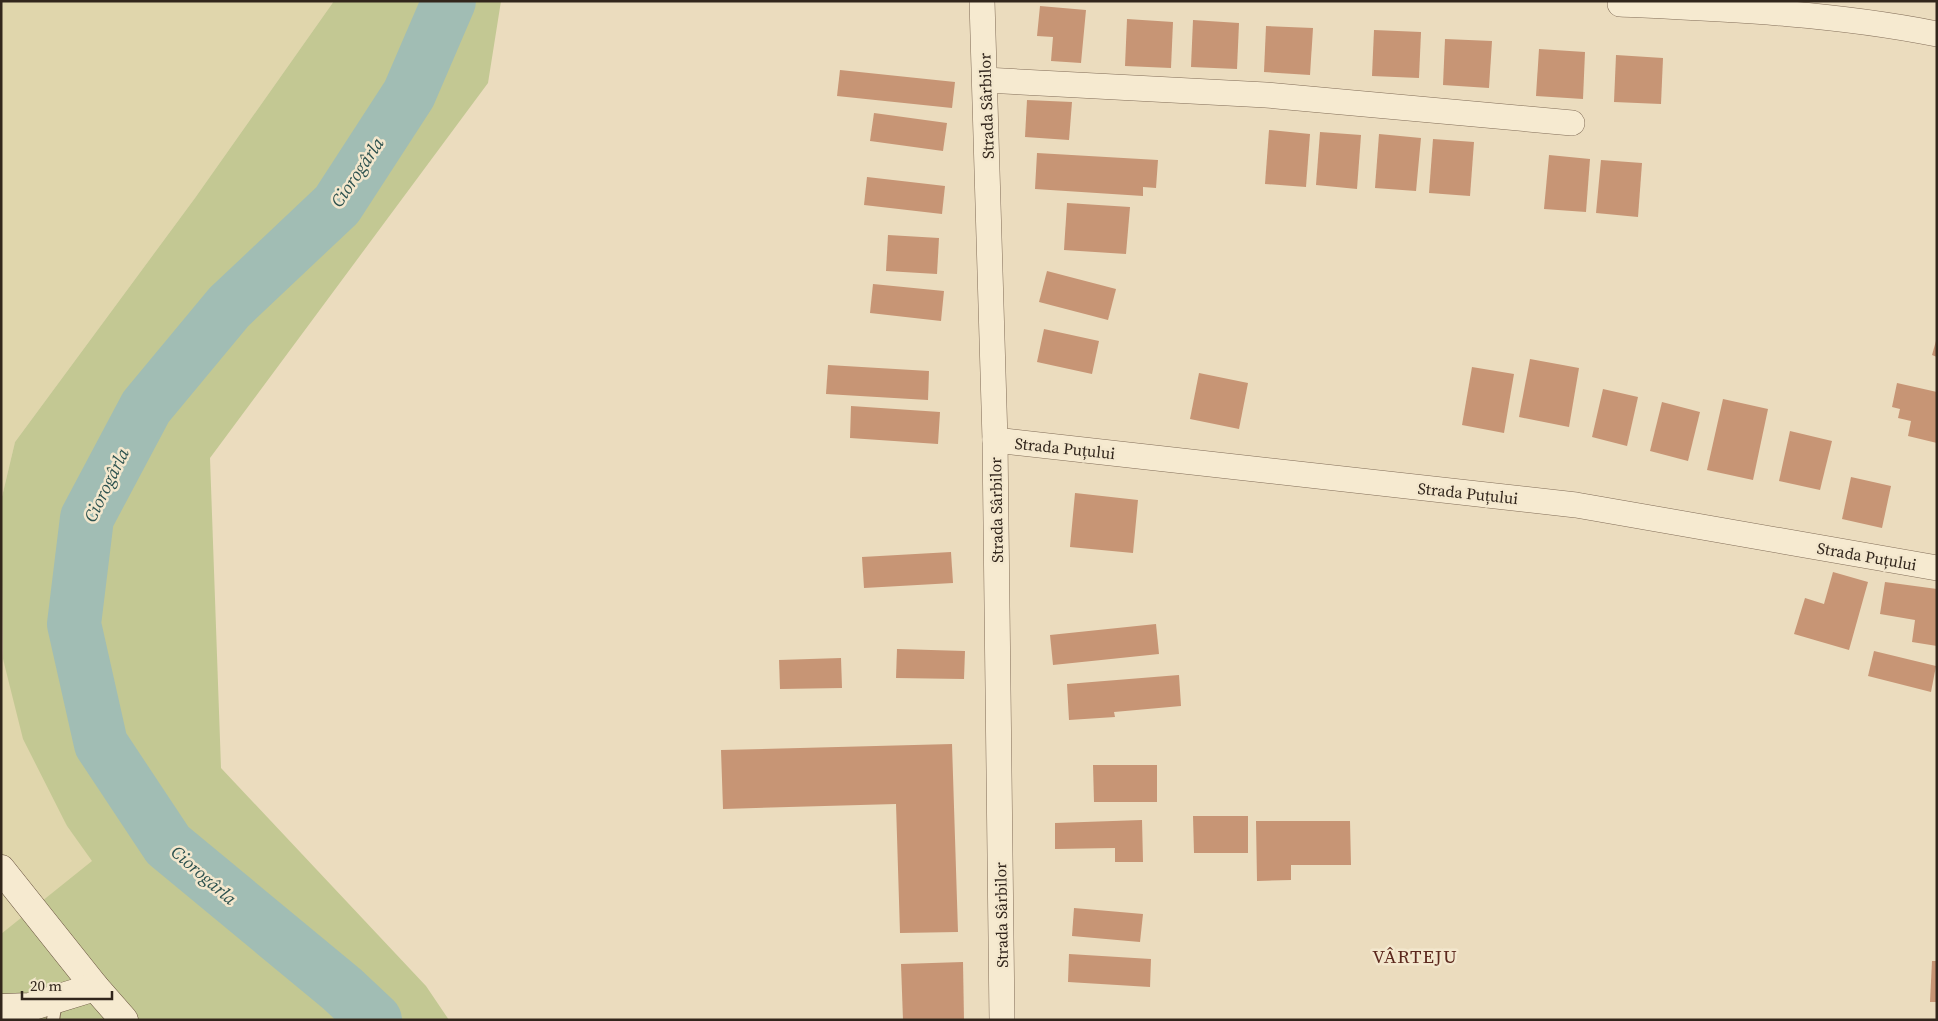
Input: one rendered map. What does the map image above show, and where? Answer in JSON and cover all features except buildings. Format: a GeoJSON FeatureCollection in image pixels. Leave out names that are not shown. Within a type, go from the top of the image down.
{"type":"FeatureCollection","features":[{"type":"Feature","properties":{"kind":"main road"},"geometry":{"type":"LineString","coordinates":[[1,869],[95,988],[124,1020]]}},
{"type":"Feature","properties":{"kind":"main road"},"geometry":{"type":"LineString","coordinates":[[1,1008],[30,1007],[54,1010],[95,988]]}},
{"type":"Feature","properties":{"kind":"street","name":"Strada Sârbilor"},"geometry":{"type":"LineString","coordinates":[[982,1],[986,80],[995,440],[1002,1020]]}},
{"type":"Feature","properties":{"kind":"street"},"geometry":{"type":"LineString","coordinates":[[1620,4],[1761,11],[1852,19],[1937,34]]}},
{"type":"Feature","properties":{"kind":"street"},"geometry":{"type":"LineString","coordinates":[[986,80],[1266,95],[1572,123]]}},
{"type":"Feature","properties":{"kind":"street","name":"Strada Puțului"},"geometry":{"type":"LineString","coordinates":[[995,440],[1576,505],[1937,568]]}},
{"type":"Feature","properties":{"kind":"shaded area"},"geometry":{"type":"Polygon","coordinates":[[[1,1],[334,1],[195,198],[15,442],[1,501],[1,1]]]}},
{"type":"Feature","properties":{"kind":"shaded area"},"geometry":{"type":"Polygon","coordinates":[[[1,642],[3,659],[67,826],[93,861],[2,935],[1,642]]]}},
{"type":"Feature","properties":{"kind":"green space"},"geometry":{"type":"Polygon","coordinates":[[[334,1],[501,1],[488,83],[210,458],[221,768],[426,986],[449,1020],[1,1020],[1,934],[92,861],[67,826],[23,739],[3,659],[1,501],[15,442],[195,198],[334,1]]]}},
{"type":"Feature","properties":{"kind":"waterway","name":"Ciorogârla"},"geometry":{"type":"LineString","coordinates":[[375,1020],[342,989],[168,845],[101,744],[74,624],[87,518],[146,407],[229,307],[337,205],[409,94],[449,1]]}},
{"type":"Feature","properties":{"kind":"district","name":"VÂRTEJU"},"geometry":{"type":"Point","coordinates":[1415,956]}}]}
